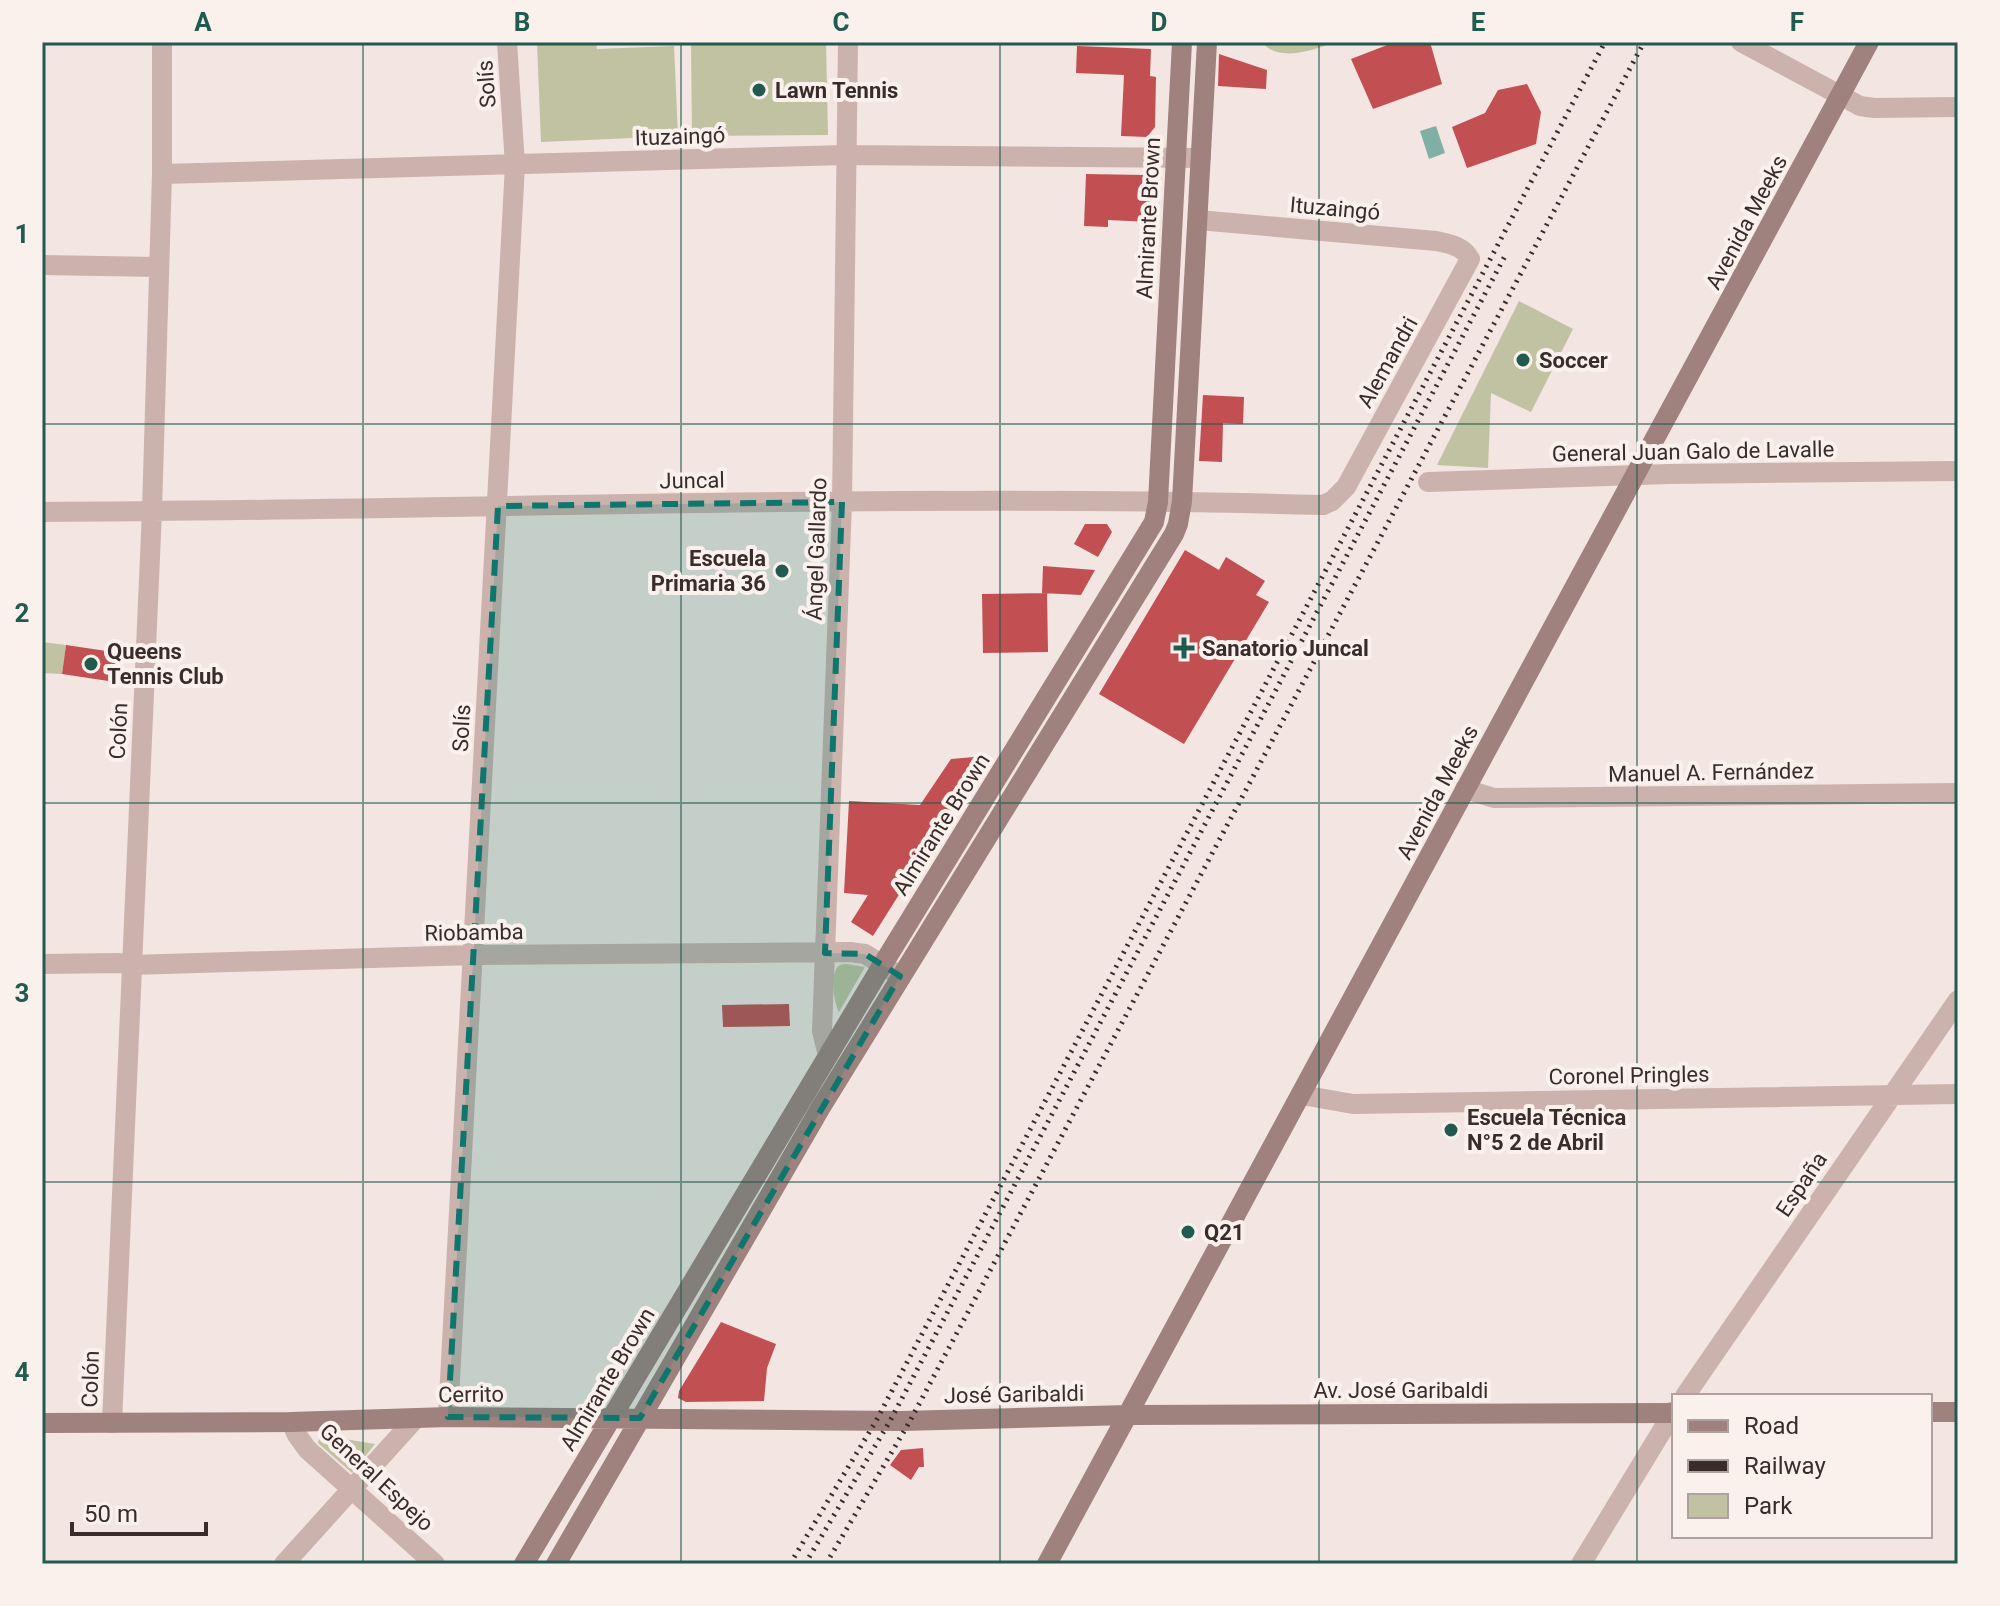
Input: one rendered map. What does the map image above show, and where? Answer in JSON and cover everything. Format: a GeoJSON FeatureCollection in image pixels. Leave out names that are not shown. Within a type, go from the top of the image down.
{"type":"FeatureCollection","features":[{"type":"Feature","properties":{"kind":"main road","name":"Almirante Brown"},"geometry":{"type":"LineString","coordinates":[[524,1564],[883,964],[1148,534],[1158,502],[1182,42]]}},
{"type":"Feature","properties":{"kind":"main road","name":"Almirante Brown"},"geometry":{"type":"LineString","coordinates":[[556,1564],[821,1107],[1174,534],[1182,501],[1207,42]]}},
{"type":"Feature","properties":{"kind":"main road","name":"Avenida Meeks"},"geometry":{"type":"LineString","coordinates":[[1047,1564],[1869,42]]}},
{"type":"Feature","properties":{"kind":"main road"},"geometry":{"type":"LineString","coordinates":[[1932,1412],[1958,1412]]}},
{"type":"Feature","properties":{"kind":"main road","name":"Av. José Garibaldi"},"geometry":{"type":"LineString","coordinates":[[1128,1415],[1672,1413]]}},
{"type":"Feature","properties":{"kind":"main road","name":"José Garibaldi"},"geometry":{"type":"LineString","coordinates":[[901,1421],[1128,1415]]}},
{"type":"Feature","properties":{"kind":"main road","name":"Cerrito"},"geometry":{"type":"LineString","coordinates":[[42,1423],[291,1422],[448,1417],[901,1421]]}},
{"type":"Feature","properties":{"kind":"street","name":"Colón"},"geometry":{"type":"LineString","coordinates":[[112,1423],[152,511],[162,174],[162,42]]}},
{"type":"Feature","properties":{"kind":"street","name":"Solís"},"geometry":{"type":"LineString","coordinates":[[448,1417],[515,165],[507,42]]}},
{"type":"Feature","properties":{"kind":"street","name":"Ángel Gallardo"},"geometry":{"type":"LineString","coordinates":[[828,1056],[822,1031],[842,502],[848,42]]}},
{"type":"Feature","properties":{"kind":"street"},"geometry":{"type":"LineString","coordinates":[[1741,42],[1860,106],[1958,107]]}},
{"type":"Feature","properties":{"kind":"street","name":"Ituzaingó"},"geometry":{"type":"LineString","coordinates":[[162,174],[845,155],[1201,158]]}},
{"type":"Feature","properties":{"kind":"street","name":"Ituzaingó"},"geometry":{"type":"LineString","coordinates":[[1198,220],[1436,241],[1466,252]]}},
{"type":"Feature","properties":{"kind":"street","name":"Alemandri"},"geometry":{"type":"LineString","coordinates":[[1340,495],[1468,265],[1470,259],[1466,252]]}},
{"type":"Feature","properties":{"kind":"street"},"geometry":{"type":"LineString","coordinates":[[42,265],[159,267]]}},
{"type":"Feature","properties":{"kind":"street","name":"General Juan Galo de Lavalle"},"geometry":{"type":"LineString","coordinates":[[1428,482],[1958,471]]}},
{"type":"Feature","properties":{"kind":"street","name":"Juncal"},"geometry":{"type":"LineString","coordinates":[[42,512],[842,502],[1182,501],[1323,505],[1340,495]]}},
{"type":"Feature","properties":{"kind":"street","name":"Manuel A. Fernández"},"geometry":{"type":"LineString","coordinates":[[1465,789],[1494,798],[1958,793]]}},
{"type":"Feature","properties":{"kind":"street","name":"Riobamba"},"geometry":{"type":"LineString","coordinates":[[42,964],[131,965],[472,955],[850,952],[865,954],[900,976]]}},
{"type":"Feature","properties":{"kind":"street","name":"España"},"geometry":{"type":"LineString","coordinates":[[1686,1394],[1958,1000]]}},
{"type":"Feature","properties":{"kind":"street","name":"Coronel Pringles"},"geometry":{"type":"LineString","coordinates":[[1302,1095],[1353,1104],[1958,1094]]}},
{"type":"Feature","properties":{"kind":"street"},"geometry":{"type":"LineString","coordinates":[[1581,1564],[1672,1415]]}},
{"type":"Feature","properties":{"kind":"street"},"geometry":{"type":"LineString","coordinates":[[284,1564],[415,1419]]}},
{"type":"Feature","properties":{"kind":"street","name":"General Espejo"},"geometry":{"type":"LineString","coordinates":[[291,1422],[307,1449],[435,1564]]}},
{"type":"Feature","properties":{"kind":"highlighted area"},"geometry":{"type":"Polygon","coordinates":[[[842,502],[825,953],[865,954],[900,976],[640,1418],[448,1417],[498,506],[842,502]]]}},
{"type":"Feature","properties":{"kind":"green space"},"geometry":{"type":"Polygon","coordinates":[[[537,42],[596,42],[597,49],[674,46],[678,136],[541,142],[537,42]]]}},
{"type":"Feature","properties":{"kind":"green space"},"geometry":{"type":"Polygon","coordinates":[[[1262,42],[1331,42],[1313,49],[1285,53],[1276,52],[1262,42]]]}},
{"type":"Feature","properties":{"kind":"green space","name":"Lawn Tennis"},"geometry":{"type":"Polygon","coordinates":[[[826,43],[828,135],[692,136],[691,45],[826,43]]]}},
{"type":"Feature","properties":{"kind":"green space","name":"Soccer"},"geometry":{"type":"Polygon","coordinates":[[[1519,301],[1573,329],[1531,412],[1491,393],[1488,468],[1437,465],[1519,301]]]}},
{"type":"Feature","properties":{"kind":"green space","name":"Queens Tennis Club"},"geometry":{"type":"Polygon","coordinates":[[[42,642],[66,645],[62,674],[42,673],[42,642]]]}},
{"type":"Feature","properties":{"kind":"green space"},"geometry":{"type":"Polygon","coordinates":[[[840,965],[865,967],[839,1012],[834,995],[834,974],[840,965]]]}},
{"type":"Feature","properties":{"kind":"green space"},"geometry":{"type":"Polygon","coordinates":[[[320,1435],[375,1444],[352,1473],[318,1443],[320,1435]]]}},
{"type":"Feature","properties":{"kind":"water"},"geometry":{"type":"Polygon","coordinates":[[[1436,126],[1445,153],[1429,159],[1420,131],[1436,126]]]}},
{"type":"Feature","properties":{"kind":"building"},"geometry":{"type":"Polygon","coordinates":[[[1395,42],[1430,42],[1442,84],[1373,109],[1351,59],[1395,42]]]}},
{"type":"Feature","properties":{"kind":"building"},"geometry":{"type":"Polygon","coordinates":[[[1077,46],[1151,49],[1150,76],[1156,77],[1155,127],[1147,137],[1121,136],[1124,75],[1076,73],[1077,46]]]}},
{"type":"Feature","properties":{"kind":"building"},"geometry":{"type":"Polygon","coordinates":[[[1219,54],[1267,70],[1266,89],[1218,86],[1219,54]]]}},
{"type":"Feature","properties":{"kind":"building"},"geometry":{"type":"Polygon","coordinates":[[[1527,84],[1541,112],[1536,144],[1467,168],[1452,127],[1485,113],[1498,90],[1527,84]]]}},
{"type":"Feature","properties":{"kind":"building"},"geometry":{"type":"Polygon","coordinates":[[[1086,174],[1144,175],[1151,184],[1150,222],[1108,220],[1108,227],[1084,226],[1086,174]]]}},
{"type":"Feature","properties":{"kind":"building"},"geometry":{"type":"Polygon","coordinates":[[[1203,395],[1244,397],[1243,424],[1223,423],[1222,462],[1199,461],[1203,395]]]}},
{"type":"Feature","properties":{"kind":"building"},"geometry":{"type":"Polygon","coordinates":[[[1085,524],[1107,524],[1112,532],[1098,557],[1074,544],[1085,524]]]}},
{"type":"Feature","properties":{"kind":"building","name":"Sanatorio Juncal"},"geometry":{"type":"Polygon","coordinates":[[[1185,550],[1219,570],[1226,557],[1265,581],[1256,595],[1269,602],[1184,744],[1099,694],[1185,550]]]}},
{"type":"Feature","properties":{"kind":"building"},"geometry":{"type":"Polygon","coordinates":[[[1043,566],[1095,570],[1081,595],[1042,593],[1043,566]]]}},
{"type":"Feature","properties":{"kind":"building"},"geometry":{"type":"Polygon","coordinates":[[[1047,593],[1048,652],[983,653],[982,594],[1047,593]]]}},
{"type":"Feature","properties":{"kind":"building","name":"Queens Tennis Club"},"geometry":{"type":"Polygon","coordinates":[[[66,645],[120,653],[115,682],[62,674],[66,645]]]}},
{"type":"Feature","properties":{"kind":"building"},"geometry":{"type":"Polygon","coordinates":[[[986,756],[873,936],[851,922],[868,895],[844,893],[849,801],[920,805],[951,759],[986,756]]]}},
{"type":"Feature","properties":{"kind":"building"},"geometry":{"type":"Polygon","coordinates":[[[789,1004],[790,1026],[723,1027],[722,1005],[789,1004]]]}},
{"type":"Feature","properties":{"kind":"building"},"geometry":{"type":"Polygon","coordinates":[[[721,1322],[776,1344],[767,1368],[764,1401],[686,1402],[678,1398],[679,1391],[721,1322]]]}},
{"type":"Feature","properties":{"kind":"building"},"geometry":{"type":"Polygon","coordinates":[[[923,1448],[924,1467],[919,1467],[911,1480],[890,1465],[901,1450],[923,1448]]]}},
{"type":"Feature","properties":{"kind":"railway"},"geometry":{"type":"LineString","coordinates":[[790,1564],[876,1421],[1605,42]]}},
{"type":"Feature","properties":{"kind":"railway"},"geometry":{"type":"LineString","coordinates":[[826,1564],[910,1421],[1644,42]]}},
{"type":"Feature","properties":{"kind":"railway"},"geometry":{"type":"LineString","coordinates":[[805,1564],[890,1421],[1506,254]]}},
{"type":"Feature","properties":{"kind":"place","name":"Lawn Tennis"},"geometry":{"type":"Point","coordinates":[759,90]}},
{"type":"Feature","properties":{"kind":"place","name":"Soccer"},"geometry":{"type":"Point","coordinates":[1523,360]}},
{"type":"Feature","properties":{"kind":"place","name":"Escuela Primaria 36"},"geometry":{"type":"Point","coordinates":[782,571]}},
{"type":"Feature","properties":{"kind":"place","name":"Sanatorio Juncal"},"geometry":{"type":"Point","coordinates":[1184,648]}},
{"type":"Feature","properties":{"kind":"place","name":"Queens Tennis Club"},"geometry":{"type":"Point","coordinates":[91,664]}},
{"type":"Feature","properties":{"kind":"place","name":"Escuela Técnica N°5 2 de Abril"},"geometry":{"type":"Point","coordinates":[1451,1130]}},
{"type":"Feature","properties":{"kind":"place","name":"Q21"},"geometry":{"type":"Point","coordinates":[1188,1232]}}]}
